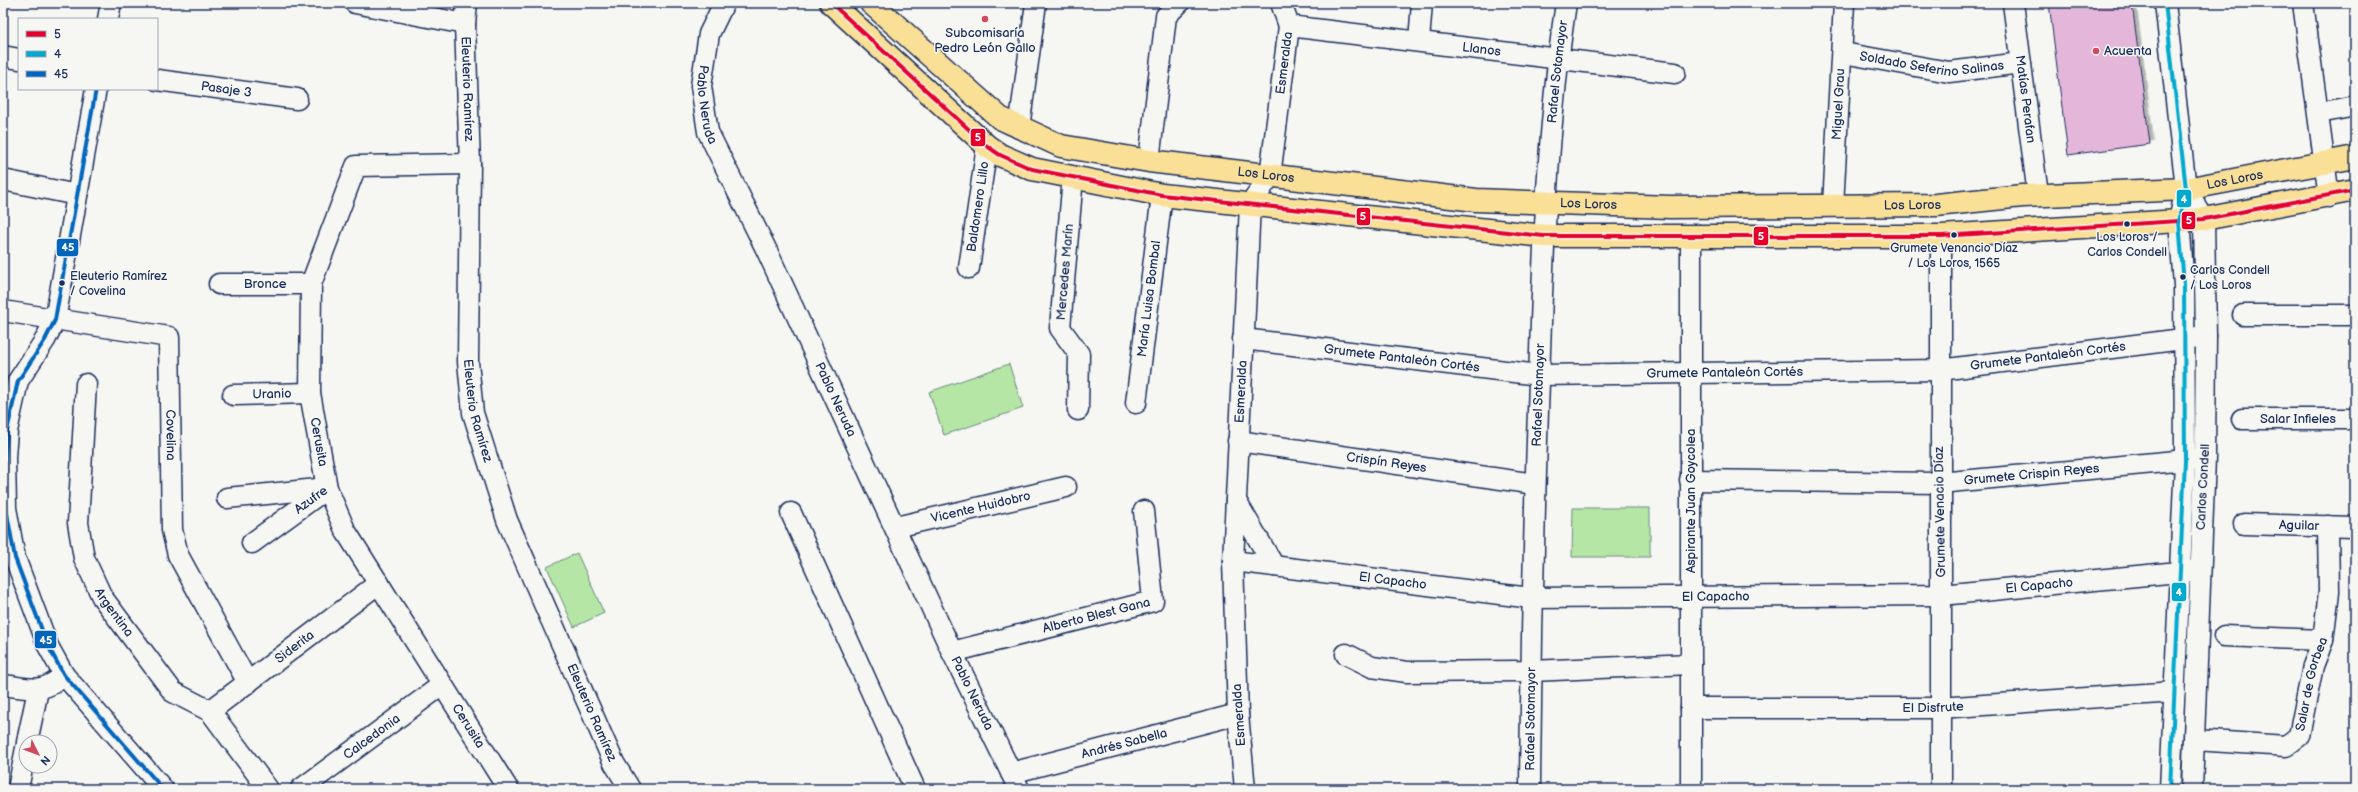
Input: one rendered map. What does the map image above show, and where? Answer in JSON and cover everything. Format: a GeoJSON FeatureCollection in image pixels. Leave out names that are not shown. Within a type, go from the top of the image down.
{"type":"FeatureCollection","features":[{"type":"Feature","properties":{"kind":"main road"},"geometry":{"type":"LineString","coordinates":[[831,3],[987,146],[1000,156],[1032,169],[1162,195],[1544,236],[1691,238],[1806,235],[1941,236],[2204,219],[2355,190]]}},
{"type":"Feature","properties":{"kind":"main road","name":"Los Loros"},"geometry":{"type":"LineString","coordinates":[[871,3],[1000,118],[1061,146],[1149,161],[1476,200],[1545,204],[1670,207],[1936,205],[2038,196],[2186,189],[2325,164],[2355,157]]}},
{"type":"Feature","properties":{"kind":"street"},"geometry":{"type":"LineString","coordinates":[[108,18],[111,3]]}},
{"type":"Feature","properties":{"kind":"street"},"geometry":{"type":"LineString","coordinates":[[355,3],[465,24]]}},
{"type":"Feature","properties":{"kind":"street","name":"Eleuterio Ramírez"},"geometry":{"type":"LineString","coordinates":[[467,3],[465,24],[470,164],[468,362],[473,413],[507,520],[614,764],[630,789]]}},
{"type":"Feature","properties":{"kind":"street","name":"Pablo Neruda"},"geometry":{"type":"LineString","coordinates":[[724,3],[709,34],[701,86],[708,132],[768,251],[896,527],[952,652],[1015,781]]}},
{"type":"Feature","properties":{"kind":"street"},"geometry":{"type":"LineString","coordinates":[[1019,128],[1036,3]]}},
{"type":"Feature","properties":{"kind":"street"},"geometry":{"type":"LineString","coordinates":[[1149,161],[1166,16],[1179,3]]}},
{"type":"Feature","properties":{"kind":"street","name":"Esmeralda"},"geometry":{"type":"LineString","coordinates":[[1245,789],[1238,714],[1233,561],[1238,441],[1250,205],[1270,176],[1289,26],[1281,3]]}},
{"type":"Feature","properties":{"kind":"street"},"geometry":{"type":"LineString","coordinates":[[1419,41],[1422,3]]}},
{"type":"Feature","properties":{"kind":"street","name":"Rafael Sotomayor"},"geometry":{"type":"LineString","coordinates":[[1530,789],[1532,598],[1545,204],[1558,58],[1566,3]]}},
{"type":"Feature","properties":{"kind":"street","name":"Miguel Grau"},"geometry":{"type":"LineString","coordinates":[[1833,206],[1843,53],[1844,3]]}},
{"type":"Feature","properties":{"kind":"street","name":"Matías Perafan"},"geometry":{"type":"LineString","coordinates":[[2013,3],[2038,196]]}},
{"type":"Feature","properties":{"kind":"street","name":"Carlos Condell"},"geometry":{"type":"LineString","coordinates":[[2165,3],[2186,189],[2179,220],[2184,285],[2185,461],[2195,740],[2192,789]]}},
{"type":"Feature","properties":{"kind":"street"},"geometry":{"type":"LineString","coordinates":[[2303,3],[2329,196]]}},
{"type":"Feature","properties":{"kind":"street","name":"Llanos"},"geometry":{"type":"LineString","coordinates":[[1289,26],[1675,73]]}},
{"type":"Feature","properties":{"kind":"street","name":"Soldado Seferino Salinas"},"geometry":{"type":"LineString","coordinates":[[1843,53],[1949,72],[2021,64]]}},
{"type":"Feature","properties":{"kind":"street"},"geometry":{"type":"LineString","coordinates":[[3,56],[18,59]]}},
{"type":"Feature","properties":{"kind":"street","name":"Pasaje 3"},"geometry":{"type":"LineString","coordinates":[[158,80],[297,99]]}},
{"type":"Feature","properties":{"kind":"street"},"geometry":{"type":"LineString","coordinates":[[3,398],[18,381],[45,340],[55,320],[96,90]]}},
{"type":"Feature","properties":{"kind":"street"},"geometry":{"type":"LineString","coordinates":[[2319,113],[2355,106]]}},
{"type":"Feature","properties":{"kind":"street","name":"Baldomero Lillo"},"geometry":{"type":"LineString","coordinates":[[969,268],[987,146]]}},
{"type":"Feature","properties":{"kind":"street","name":"Cerusita"},"geometry":{"type":"LineString","coordinates":[[470,164],[356,166],[311,284],[310,394],[327,488],[345,530],[442,685],[499,785]]}},
{"type":"Feature","properties":{"kind":"street","name":"Mercedes Marín"},"geometry":{"type":"LineString","coordinates":[[1074,177],[1060,328],[1079,354],[1078,410]]}},
{"type":"Feature","properties":{"kind":"street"},"geometry":{"type":"LineString","coordinates":[[3,180],[77,195]]}},
{"type":"Feature","properties":{"kind":"street","name":"Carlos Condell"},"geometry":{"type":"LineString","coordinates":[[2170,789],[2175,692],[2205,458],[2206,336],[2204,219],[2186,189]]}},
{"type":"Feature","properties":{"kind":"street","name":"María Luisa Bombal"},"geometry":{"type":"LineString","coordinates":[[1136,403],[1162,195]]}},
{"type":"Feature","properties":{"kind":"street","name":"Grumete Venacio Díaz"},"geometry":{"type":"LineString","coordinates":[[1941,236],[1939,483],[1941,595],[1939,708],[1941,789]]}},
{"type":"Feature","properties":{"kind":"street","name":"Aspirante Juan Goycolea"},"geometry":{"type":"LineString","coordinates":[[1691,238],[1691,789]]}},
{"type":"Feature","properties":{"kind":"street","name":"Bronce"},"geometry":{"type":"LineString","coordinates":[[219,284],[311,284]]}},
{"type":"Feature","properties":{"kind":"street","name":"Covelina"},"geometry":{"type":"LineString","coordinates":[[3,311],[169,337],[172,530],[178,555],[248,683]]}},
{"type":"Feature","properties":{"kind":"street"},"geometry":{"type":"LineString","coordinates":[[2243,315],[2355,315]]}},
{"type":"Feature","properties":{"kind":"street","name":"Grumete Pantaleón Cortés"},"geometry":{"type":"LineString","coordinates":[[1243,339],[1539,375],[1940,370],[2206,336]]}},
{"type":"Feature","properties":{"kind":"street"},"geometry":{"type":"LineString","coordinates":[[18,381],[7,431],[4,482],[10,533],[22,582],[48,646],[64,676],[163,789]]}},
{"type":"Feature","properties":{"kind":"street","name":"Argentina"},"geometry":{"type":"LineString","coordinates":[[86,384],[78,524],[84,558],[102,597],[173,692],[210,711],[268,789]]}},
{"type":"Feature","properties":{"kind":"street","name":"Uranio"},"geometry":{"type":"LineString","coordinates":[[233,395],[310,394]]}},
{"type":"Feature","properties":{"kind":"street","name":"Salar Infieles"},"geometry":{"type":"LineString","coordinates":[[2242,419],[2355,419]]}},
{"type":"Feature","properties":{"kind":"street","name":"Crispín Reyes"},"geometry":{"type":"LineString","coordinates":[[1238,441],[1535,484]]}},
{"type":"Feature","properties":{"kind":"street","name":"Grumete Crispin Reyes"},"geometry":{"type":"LineString","coordinates":[[1690,480],[1939,483],[2205,458]]}},
{"type":"Feature","properties":{"kind":"street","name":"Vicente Huidobro"},"geometry":{"type":"LineString","coordinates":[[896,527],[1066,487]]}},
{"type":"Feature","properties":{"kind":"street","name":"Azufre"},"geometry":{"type":"LineString","coordinates":[[227,498],[327,488]]}},
{"type":"Feature","properties":{"kind":"street","name":"Azufre"},"geometry":{"type":"LineString","coordinates":[[252,543],[327,488]]}},
{"type":"Feature","properties":{"kind":"street"},"geometry":{"type":"LineString","coordinates":[[1236,501],[1274,566]]}},
{"type":"Feature","properties":{"kind":"street","name":"Alberto Blest Gana"},"geometry":{"type":"LineString","coordinates":[[952,652],[1153,601],[1144,511]]}},
{"type":"Feature","properties":{"kind":"street"},"geometry":{"type":"LineString","coordinates":[[791,513],[915,789]]}},
{"type":"Feature","properties":{"kind":"street","name":"Aguilar"},"geometry":{"type":"LineString","coordinates":[[2244,524],[2355,527]]}},
{"type":"Feature","properties":{"kind":"street","name":"Salar de Gorbea"},"geometry":{"type":"LineString","coordinates":[[2195,740],[2286,746],[2299,736],[2313,666],[2323,640],[2329,592],[2328,526]]}},
{"type":"Feature","properties":{"kind":"street","name":"El Capacho"},"geometry":{"type":"LineString","coordinates":[[1233,561],[1532,598],[1941,595],[2190,571]]}},
{"type":"Feature","properties":{"kind":"street"},"geometry":{"type":"LineString","coordinates":[[3,575],[22,582]]}},
{"type":"Feature","properties":{"kind":"street","name":"Siderita"},"geometry":{"type":"LineString","coordinates":[[210,711],[379,583]]}},
{"type":"Feature","properties":{"kind":"street"},"geometry":{"type":"LineString","coordinates":[[2224,636],[2323,640]]}},
{"type":"Feature","properties":{"kind":"street"},"geometry":{"type":"LineString","coordinates":[[1346,654],[1372,667],[1407,672],[1531,671],[1691,664]]}},
{"type":"Feature","properties":{"kind":"street"},"geometry":{"type":"LineString","coordinates":[[3,685],[38,690],[52,686],[64,676]]}},
{"type":"Feature","properties":{"kind":"street","name":"Calcedonia"},"geometry":{"type":"LineString","coordinates":[[300,789],[442,685]]}},
{"type":"Feature","properties":{"kind":"street"},"geometry":{"type":"LineString","coordinates":[[29,734],[38,690]]}},
{"type":"Feature","properties":{"kind":"street","name":"El Disfrute"},"geometry":{"type":"LineString","coordinates":[[1691,708],[1939,708],[2175,692]]}},
{"type":"Feature","properties":{"kind":"street","name":"Andrés Sabella"},"geometry":{"type":"LineString","coordinates":[[1015,781],[1238,714]]}},
{"type":"Feature","properties":{"kind":"street"},"geometry":{"type":"LineString","coordinates":[[18,789],[21,774]]}},
{"type":"Feature","properties":{"kind":"green space"},"geometry":{"type":"Polygon","coordinates":[[[1009,364],[1023,408],[944,435],[929,392],[1009,364]]]}},
{"type":"Feature","properties":{"kind":"green space"},"geometry":{"type":"Polygon","coordinates":[[[1573,508],[1650,508],[1650,557],[1572,557],[1573,508]]]}},
{"type":"Feature","properties":{"kind":"green space"},"geometry":{"type":"Polygon","coordinates":[[[577,553],[604,613],[574,627],[547,567],[577,553]]]}},
{"type":"Feature","properties":{"kind":"building"},"geometry":{"type":"Polygon","coordinates":[[[2049,3],[2132,3],[2150,144],[2068,155],[2049,3]]]}},
{"type":"Feature","properties":{"kind":"transit line","name":"5"},"geometry":{"type":"LineString","coordinates":[[831,3],[987,146],[1000,155],[1032,169],[1162,195],[1544,236],[1941,236],[2204,219],[2355,190]]}},
{"type":"Feature","properties":{"kind":"transit line","name":"4"},"geometry":{"type":"LineString","coordinates":[[2165,3],[2186,189],[2179,221],[2184,285],[2185,461],[2170,789]]}},
{"type":"Feature","properties":{"kind":"transit line","name":"45"},"geometry":{"type":"LineString","coordinates":[[96,90],[55,320],[45,340],[18,381],[7,431],[5,457],[6,508],[15,558],[48,646],[64,675],[163,789]]}},
{"type":"Feature","properties":{"kind":"place","name":"Subcomisaría Pedro León Gallo"},"geometry":{"type":"Point","coordinates":[985,19]}},
{"type":"Feature","properties":{"kind":"place","name":"Acuenta"},"geometry":{"type":"Point","coordinates":[2096,51]}},
{"type":"Feature","properties":{"kind":"place","name":"Los Loros / Carlos Condell"},"geometry":{"type":"Point","coordinates":[2127,224]}},
{"type":"Feature","properties":{"kind":"place","name":"Grumete Venancio Díaz / Los Loros, 1565"},"geometry":{"type":"Point","coordinates":[1954,235]}},
{"type":"Feature","properties":{"kind":"place","name":"Carlos Condell / Los Loros"},"geometry":{"type":"Point","coordinates":[2183,277]}},
{"type":"Feature","properties":{"kind":"place","name":"Eleuterio Ramírez / Covelina"},"geometry":{"type":"Point","coordinates":[62,283]}}]}
